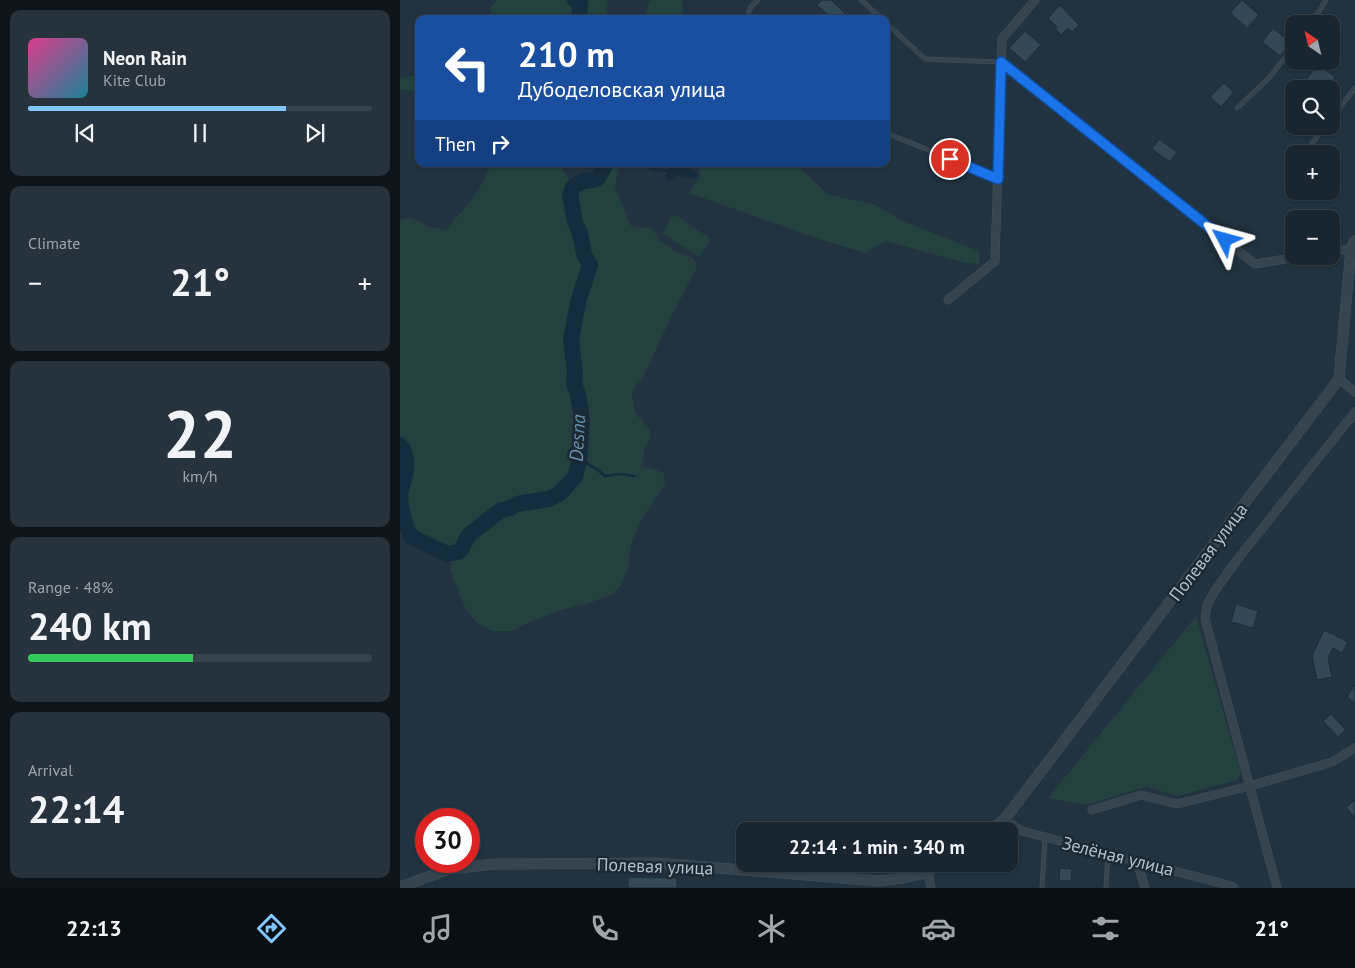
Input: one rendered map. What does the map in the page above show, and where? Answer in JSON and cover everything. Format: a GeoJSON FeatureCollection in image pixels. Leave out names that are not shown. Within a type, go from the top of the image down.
{"type":"FeatureCollection","features":[{"type":"Feature","properties":{"kind":"street"},"geometry":{"type":"LineString","coordinates":[[948,300],[996,260],[1002,39],[1035,0]]}},
{"type":"Feature","properties":{"kind":"street"},"geometry":{"type":"LineString","coordinates":[[1001,62],[1255,264],[1285,259]]}},
{"type":"Feature","properties":{"kind":"street"},"geometry":{"type":"LineString","coordinates":[[1340,249],[1353,245],[1339,379],[1355,392]]}},
{"type":"Feature","properties":{"kind":"street","name":"Полевая улица"},"geometry":{"type":"LineString","coordinates":[[1001,822],[1339,379]]}},
{"type":"Feature","properties":{"kind":"street"},"geometry":{"type":"LineString","coordinates":[[1277,888],[1205,619],[1207,605],[1236,560],[1355,412]]}},
{"type":"Feature","properties":{"kind":"street"},"geometry":{"type":"LineString","coordinates":[[1092,810],[1141,795],[1177,804],[1250,786],[1332,762],[1355,748]]}},
{"type":"Feature","properties":{"kind":"street","name":"Зелёная улица"},"geometry":{"type":"LineString","coordinates":[[1004,820],[1022,831],[1045,838],[1203,878],[1234,888]]}},
{"type":"Feature","properties":{"kind":"street"},"geometry":{"type":"LineString","coordinates":[[1137,861],[1145,888]]}},
{"type":"Feature","properties":{"kind":"street","name":"Полевая улица"},"geometry":{"type":"LineString","coordinates":[[400,887],[449,869],[495,864],[655,863],[881,885],[926,872]]}},
{"type":"Feature","properties":{"kind":"street"},"geometry":{"type":"LineString","coordinates":[[928,872],[931,888]]}},
{"type":"Feature","properties":{"kind":"street"},"geometry":{"type":"LineString","coordinates":[[1203,878],[1203,888]]}},
{"type":"Feature","properties":{"kind":"lane"},"geometry":{"type":"LineString","coordinates":[[748,15],[751,7],[758,0]]}},
{"type":"Feature","properties":{"kind":"lane"},"geometry":{"type":"LineString","coordinates":[[861,0],[878,15]]}},
{"type":"Feature","properties":{"kind":"lane"},"geometry":{"type":"LineString","coordinates":[[1317,15],[1326,0]]}},
{"type":"Feature","properties":{"kind":"lane"},"geometry":{"type":"LineString","coordinates":[[890,27],[925,59],[1001,62]]}},
{"type":"Feature","properties":{"kind":"lane"},"geometry":{"type":"LineString","coordinates":[[1237,108],[1267,80],[1285,58]]}},
{"type":"Feature","properties":{"kind":"lane"},"geometry":{"type":"LineString","coordinates":[[1340,107],[1355,88]]}},
{"type":"Feature","properties":{"kind":"lane"},"geometry":{"type":"LineString","coordinates":[[890,135],[998,179]]}},
{"type":"Feature","properties":{"kind":"lane"},"geometry":{"type":"LineString","coordinates":[[1042,888],[1045,838]]}},
{"type":"Feature","properties":{"kind":"lane"},"geometry":{"type":"LineString","coordinates":[[1106,888],[1108,854]]}},
{"type":"Feature","properties":{"kind":"green space"},"geometry":{"type":"Polygon","coordinates":[[[497,0],[608,0],[606,12],[609,15],[493,15],[490,8],[497,0]]]}},
{"type":"Feature","properties":{"kind":"green space"},"geometry":{"type":"Polygon","coordinates":[[[650,0],[683,0],[681,15],[645,15],[650,0]]]}},
{"type":"Feature","properties":{"kind":"green space"},"geometry":{"type":"Polygon","coordinates":[[[415,76],[415,91],[400,90],[400,78],[415,76]]]}},
{"type":"Feature","properties":{"kind":"green space"},"geometry":{"type":"Polygon","coordinates":[[[489,167],[561,167],[574,186],[597,178],[604,167],[622,167],[618,172],[615,187],[631,226],[652,228],[660,241],[675,251],[693,258],[696,263],[696,269],[642,379],[635,385],[632,395],[635,413],[650,429],[651,436],[644,450],[643,467],[664,473],[665,484],[640,522],[631,546],[629,564],[621,585],[611,595],[561,610],[512,631],[492,631],[476,622],[465,608],[450,569],[452,553],[443,552],[412,537],[409,533],[400,535],[400,220],[411,217],[428,227],[446,230],[465,207],[488,172],[489,167]]]}},
{"type":"Feature","properties":{"kind":"green space"},"geometry":{"type":"Polygon","coordinates":[[[698,167],[799,167],[829,195],[874,204],[901,220],[979,251],[980,264],[966,263],[885,241],[865,253],[819,239],[689,193],[700,176],[698,167]]]}},
{"type":"Feature","properties":{"kind":"green space"},"geometry":{"type":"Polygon","coordinates":[[[674,214],[711,239],[699,257],[662,233],[674,214]]]}},
{"type":"Feature","properties":{"kind":"green space"},"geometry":{"type":"Polygon","coordinates":[[[1196,616],[1241,773],[1237,780],[1178,796],[1146,787],[1085,805],[1048,798],[1196,616]]]}},
{"type":"Feature","properties":{"kind":"water"},"geometry":{"type":"Polygon","coordinates":[[[669,167],[686,167],[699,175],[695,179],[677,175],[674,180],[669,181],[666,177],[669,167]]]}},
{"type":"Feature","properties":{"kind":"building"},"geometry":{"type":"Polygon","coordinates":[[[822,0],[831,0],[845,13],[843,15],[826,15],[817,5],[822,0]]]}},
{"type":"Feature","properties":{"kind":"building"},"geometry":{"type":"Polygon","coordinates":[[[1242,0],[1259,15],[1247,28],[1230,13],[1242,0]]]}},
{"type":"Feature","properties":{"kind":"building"},"geometry":{"type":"Polygon","coordinates":[[[1060,5],[1079,25],[1072,32],[1068,28],[1061,35],[1055,28],[1057,27],[1048,18],[1060,5]]]}},
{"type":"Feature","properties":{"kind":"building"},"geometry":{"type":"Polygon","coordinates":[[[1273,28],[1285,38],[1285,50],[1280,56],[1262,42],[1273,28]]]}},
{"type":"Feature","properties":{"kind":"building"},"geometry":{"type":"Polygon","coordinates":[[[1025,31],[1041,45],[1025,62],[1009,48],[1025,31]]]}},
{"type":"Feature","properties":{"kind":"building"},"geometry":{"type":"Polygon","coordinates":[[[1314,70],[1325,70],[1335,77],[1332,80],[1306,80],[1314,70]]]}},
{"type":"Feature","properties":{"kind":"building"},"geometry":{"type":"Polygon","coordinates":[[[1224,83],[1234,92],[1221,107],[1210,97],[1224,83]]]}},
{"type":"Feature","properties":{"kind":"building"},"geometry":{"type":"Polygon","coordinates":[[[1159,139],[1177,152],[1170,162],[1152,149],[1159,139]]]}},
{"type":"Feature","properties":{"kind":"building"},"geometry":{"type":"Polygon","coordinates":[[[1236,604],[1258,611],[1253,628],[1231,622],[1236,604]]]}},
{"type":"Feature","properties":{"kind":"building"},"geometry":{"type":"Polygon","coordinates":[[[1324,630],[1348,642],[1342,653],[1333,648],[1328,658],[1332,677],[1317,680],[1312,656],[1324,630]]]}},
{"type":"Feature","properties":{"kind":"building"},"geometry":{"type":"Polygon","coordinates":[[[1355,685],[1355,703],[1347,697],[1355,685]]]}},
{"type":"Feature","properties":{"kind":"building"},"geometry":{"type":"Polygon","coordinates":[[[1331,714],[1346,730],[1338,737],[1323,721],[1331,714]]]}},
{"type":"Feature","properties":{"kind":"building"},"geometry":{"type":"Polygon","coordinates":[[[1355,800],[1355,818],[1346,807],[1355,800]]]}},
{"type":"Feature","properties":{"kind":"building"},"geometry":{"type":"Polygon","coordinates":[[[1060,868],[1072,869],[1071,881],[1059,881],[1060,868]]]}},
{"type":"Feature","properties":{"kind":"building"},"geometry":{"type":"Polygon","coordinates":[[[628,877],[677,878],[677,888],[628,888],[628,877]]]}},
{"type":"Feature","properties":{"kind":"waterway","name":"Desna"},"geometry":{"type":"LineString","coordinates":[[575,0],[580,4],[579,15]]}},
{"type":"Feature","properties":{"kind":"waterway","name":"Desna"},"geometry":{"type":"LineString","coordinates":[[400,495],[405,523],[412,537],[448,554],[458,552],[470,534],[500,511],[517,504],[549,499],[560,493],[575,477],[579,461],[582,420],[578,394],[574,384],[575,373],[571,340],[578,302],[590,265],[584,254],[570,195],[574,186],[584,181],[598,178],[604,167]]}},
{"type":"Feature","properties":{"kind":"waterway"},"geometry":{"type":"LineString","coordinates":[[648,167],[655,170],[668,171]]}},
{"type":"Feature","properties":{"kind":"waterway","name":"Desna"},"geometry":{"type":"LineString","coordinates":[[400,445],[405,454],[406,463],[400,495]]}},
{"type":"Feature","properties":{"kind":"waterway"},"geometry":{"type":"LineString","coordinates":[[579,458],[605,476],[620,474],[634,476]]}},
{"type":"Feature","properties":{"kind":"route"},"geometry":{"type":"LineString","coordinates":[[950,159],[998,179],[1001,62],[1225,240]]}}]}
